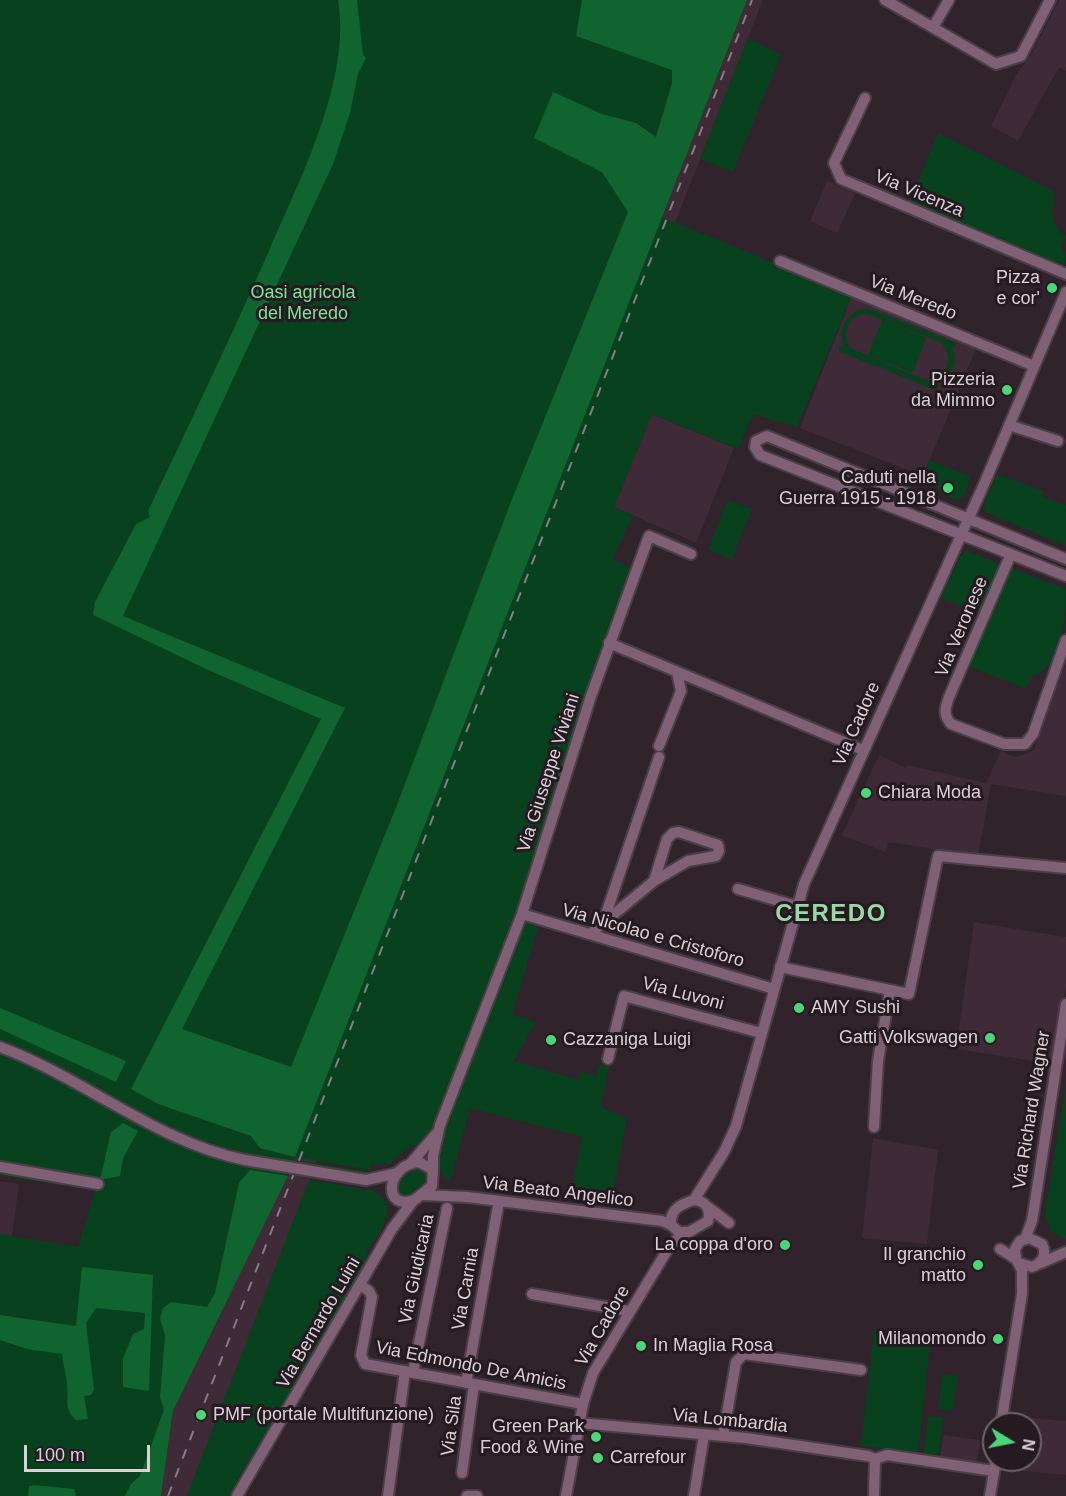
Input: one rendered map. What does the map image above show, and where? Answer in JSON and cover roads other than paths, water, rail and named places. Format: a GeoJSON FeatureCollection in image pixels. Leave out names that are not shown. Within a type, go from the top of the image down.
{"type":"FeatureCollection","features":[{"type":"Feature","properties":{"kind":"street"},"geometry":{"type":"LineString","coordinates":[[885,0],[996,64],[1021,56],[1050,0]]}},
{"type":"Feature","properties":{"kind":"street"},"geometry":{"type":"LineString","coordinates":[[933,27],[949,0]]}},
{"type":"Feature","properties":{"kind":"street","name":"Via Vicenza"},"geometry":{"type":"LineString","coordinates":[[865,98],[834,163],[841,180],[1066,274]]}},
{"type":"Feature","properties":{"kind":"street","name":"Via Meredo"},"geometry":{"type":"LineString","coordinates":[[780,261],[1034,366]]}},
{"type":"Feature","properties":{"kind":"street","name":"Via Cadore"},"geometry":{"type":"LineString","coordinates":[[702,1203],[708,1180],[734,1132],[796,906],[1066,292]]}},
{"type":"Feature","properties":{"kind":"street"},"geometry":{"type":"LineString","coordinates":[[1009,425],[1059,441]]}},
{"type":"Feature","properties":{"kind":"street"},"geometry":{"type":"LineString","coordinates":[[1066,559],[767,436],[756,441],[755,447],[760,455],[1066,576]]}},
{"type":"Feature","properties":{"kind":"street","name":"Via Giuseppe Viviani"},"geometry":{"type":"LineString","coordinates":[[522,914],[609,643],[649,536],[691,554]]}},
{"type":"Feature","properties":{"kind":"street","name":"Via Veronese"},"geometry":{"type":"LineString","coordinates":[[1011,554],[949,698],[945,714],[951,724],[1004,744],[1025,744],[1033,734],[1066,640]]}},
{"type":"Feature","properties":{"kind":"street"},"geometry":{"type":"LineString","coordinates":[[609,643],[863,750]]}},
{"type":"Feature","properties":{"kind":"street"},"geometry":{"type":"LineString","coordinates":[[659,746],[681,691],[677,672]]}},
{"type":"Feature","properties":{"kind":"street"},"geometry":{"type":"LineString","coordinates":[[607,910],[659,757]]}},
{"type":"Feature","properties":{"kind":"street"},"geometry":{"type":"LineString","coordinates":[[590,934],[654,880],[688,861],[717,856],[720,851],[718,845],[673,832],[667,839],[654,880]]}},
{"type":"Feature","properties":{"kind":"street"},"geometry":{"type":"LineString","coordinates":[[780,967],[909,994],[938,856],[1066,868]]}},
{"type":"Feature","properties":{"kind":"street"},"geometry":{"type":"LineString","coordinates":[[738,889],[796,906]]}},
{"type":"Feature","properties":{"kind":"street"},"geometry":{"type":"LineString","coordinates":[[612,896],[622,908]]}},
{"type":"Feature","properties":{"kind":"street"},"geometry":{"type":"LineString","coordinates":[[0,1047],[65,1077],[189,1143],[245,1160],[366,1180],[405,1202],[431,1188],[434,1174],[433,1156],[440,1125],[522,914]]}},
{"type":"Feature","properties":{"kind":"street","name":"Via Nicolao e Cristoforo"},"geometry":{"type":"LineString","coordinates":[[522,914],[774,989]]}},
{"type":"Feature","properties":{"kind":"street"},"geometry":{"type":"LineString","coordinates":[[874,1127],[878,1061],[890,990]]}},
{"type":"Feature","properties":{"kind":"street","name":"Via Luvoni"},"geometry":{"type":"LineString","coordinates":[[608,1059],[624,996],[761,1033]]}},
{"type":"Feature","properties":{"kind":"street","name":"Via Richard Wagner"},"geometry":{"type":"LineString","coordinates":[[1021,1242],[1032,1221],[1066,1004]]}},
{"type":"Feature","properties":{"kind":"street"},"geometry":{"type":"LineString","coordinates":[[0,1054],[101,1098]]}},
{"type":"Feature","properties":{"kind":"street"},"geometry":{"type":"LineString","coordinates":[[366,1180],[398,1172],[411,1164],[440,1125]]}},
{"type":"Feature","properties":{"kind":"street"},"geometry":{"type":"LineString","coordinates":[[411,1164],[424,1163],[434,1174]]}},
{"type":"Feature","properties":{"kind":"street"},"geometry":{"type":"LineString","coordinates":[[0,1167],[98,1184]]}},
{"type":"Feature","properties":{"kind":"street"},"geometry":{"type":"LineString","coordinates":[[393,1194],[392,1180],[398,1172]]}},
{"type":"Feature","properties":{"kind":"street","name":"Via Beato Angelico"},"geometry":{"type":"LineString","coordinates":[[434,1174],[447,1188],[467,1197]]}},
{"type":"Feature","properties":{"kind":"street","name":"Via Bernardo Luini"},"geometry":{"type":"LineString","coordinates":[[393,1194],[397,1211],[393,1229]]}},
{"type":"Feature","properties":{"kind":"street","name":"Via Beato Angelico"},"geometry":{"type":"LineString","coordinates":[[418,1197],[431,1194],[467,1197],[662,1221],[676,1229]]}},
{"type":"Feature","properties":{"kind":"street","name":"Via Bernardo Luini"},"geometry":{"type":"LineString","coordinates":[[237,1496],[393,1229],[418,1197]]}},
{"type":"Feature","properties":{"kind":"street","name":"Via Carnia"},"geometry":{"type":"LineString","coordinates":[[470,1384],[499,1201]]}},
{"type":"Feature","properties":{"kind":"street"},"geometry":{"type":"LineString","coordinates":[[702,1203],[710,1215],[704,1225]]}},
{"type":"Feature","properties":{"kind":"street"},"geometry":{"type":"LineString","coordinates":[[676,1229],[729,1223],[702,1203]]}},
{"type":"Feature","properties":{"kind":"street","name":"Via Beato Angelico"},"geometry":{"type":"LineString","coordinates":[[645,1219],[661,1218],[674,1211],[702,1203]]}},
{"type":"Feature","properties":{"kind":"street","name":"Via Giudicaria"},"geometry":{"type":"LineString","coordinates":[[388,1496],[409,1371],[447,1208]]}},
{"type":"Feature","properties":{"kind":"street","name":"Via Cadore"},"geometry":{"type":"LineString","coordinates":[[566,1496],[583,1404],[596,1366],[668,1249],[676,1229],[674,1211]]}},
{"type":"Feature","properties":{"kind":"street","name":"Via Richard Wagner"},"geometry":{"type":"LineString","coordinates":[[1032,1221],[1040,1242]]}},
{"type":"Feature","properties":{"kind":"street"},"geometry":{"type":"LineString","coordinates":[[1003,1412],[1022,1294],[1023,1277],[1017,1261],[1021,1242]]}},
{"type":"Feature","properties":{"kind":"street"},"geometry":{"type":"LineString","coordinates":[[1021,1242],[1040,1242],[1066,1252],[1027,1268],[1000,1249],[1021,1242]]}},
{"type":"Feature","properties":{"kind":"street"},"geometry":{"type":"LineString","coordinates":[[1022,1294],[1028,1277],[1045,1253],[1040,1242]]}},
{"type":"Feature","properties":{"kind":"street","name":"Via Edmondo De Amicis"},"geometry":{"type":"LineString","coordinates":[[360,1285],[369,1291],[372,1297],[361,1352],[365,1364],[583,1404]]}},
{"type":"Feature","properties":{"kind":"street"},"geometry":{"type":"LineString","coordinates":[[532,1294],[629,1311]]}},
{"type":"Feature","properties":{"kind":"street"},"geometry":{"type":"LineString","coordinates":[[723,1436],[736,1362],[744,1354],[861,1370]]}},
{"type":"Feature","properties":{"kind":"street","name":"Via Sila"},"geometry":{"type":"LineString","coordinates":[[462,1473],[470,1384]]}},
{"type":"Feature","properties":{"kind":"street","name":"Via Lombardia"},"geometry":{"type":"LineString","coordinates":[[579,1423],[817,1447],[875,1459],[887,1455],[982,1465]]}},
{"type":"Feature","properties":{"kind":"street"},"geometry":{"type":"LineString","coordinates":[[694,1496],[704,1435]]}},
{"type":"Feature","properties":{"kind":"street"},"geometry":{"type":"LineString","coordinates":[[874,1496],[875,1459]]}},
{"type":"Feature","properties":{"kind":"street"},"geometry":{"type":"LineString","coordinates":[[990,1496],[994,1472]]}},
{"type":"Feature","properties":{"kind":"street"},"geometry":{"type":"LineString","coordinates":[[467,1496],[477,1496]]}},
{"type":"Feature","properties":{"kind":"railway"},"geometry":{"type":"LineString","coordinates":[[168,1496],[752,0]]}},
{"type":"Feature","properties":{"kind":"place","name":"Pizza e cor'"},"geometry":{"type":"Point","coordinates":[1052,288]}},
{"type":"Feature","properties":{"kind":"place","name":"Pizzeria da Mimmo"},"geometry":{"type":"Point","coordinates":[1007,390]}},
{"type":"Feature","properties":{"kind":"place","name":"Caduti nella Guerra 1915 - 1918"},"geometry":{"type":"Point","coordinates":[948,488]}},
{"type":"Feature","properties":{"kind":"place","name":"Chiara Moda"},"geometry":{"type":"Point","coordinates":[866,793]}},
{"type":"Feature","properties":{"kind":"place","name":"AMY Sushi"},"geometry":{"type":"Point","coordinates":[799,1008]}},
{"type":"Feature","properties":{"kind":"place","name":"Gatti Volkswagen"},"geometry":{"type":"Point","coordinates":[990,1038]}},
{"type":"Feature","properties":{"kind":"place","name":"Cazzaniga Luigi"},"geometry":{"type":"Point","coordinates":[551,1040]}},
{"type":"Feature","properties":{"kind":"place","name":"La coppa d'oro"},"geometry":{"type":"Point","coordinates":[785,1245]}},
{"type":"Feature","properties":{"kind":"place","name":"Il granchio matto"},"geometry":{"type":"Point","coordinates":[978,1265]}},
{"type":"Feature","properties":{"kind":"place","name":"Milanomondo"},"geometry":{"type":"Point","coordinates":[998,1339]}},
{"type":"Feature","properties":{"kind":"place","name":"In Maglia Rosa"},"geometry":{"type":"Point","coordinates":[641,1346]}},
{"type":"Feature","properties":{"kind":"place","name":"PMF (portale Multifunzione)"},"geometry":{"type":"Point","coordinates":[201,1415]}},
{"type":"Feature","properties":{"kind":"place","name":"Green Park Food & Wine"},"geometry":{"type":"Point","coordinates":[596,1437]}},
{"type":"Feature","properties":{"kind":"place","name":"Carrefour"},"geometry":{"type":"Point","coordinates":[598,1458]}},
{"type":"Feature","properties":{"kind":"district","name":"CEREDO"},"geometry":{"type":"Point","coordinates":[831,914]}},
{"type":"Feature","properties":{"kind":"park label","name":"Oasi agricola del Meredo"},"geometry":{"type":"Point","coordinates":[303,303]}}]}
